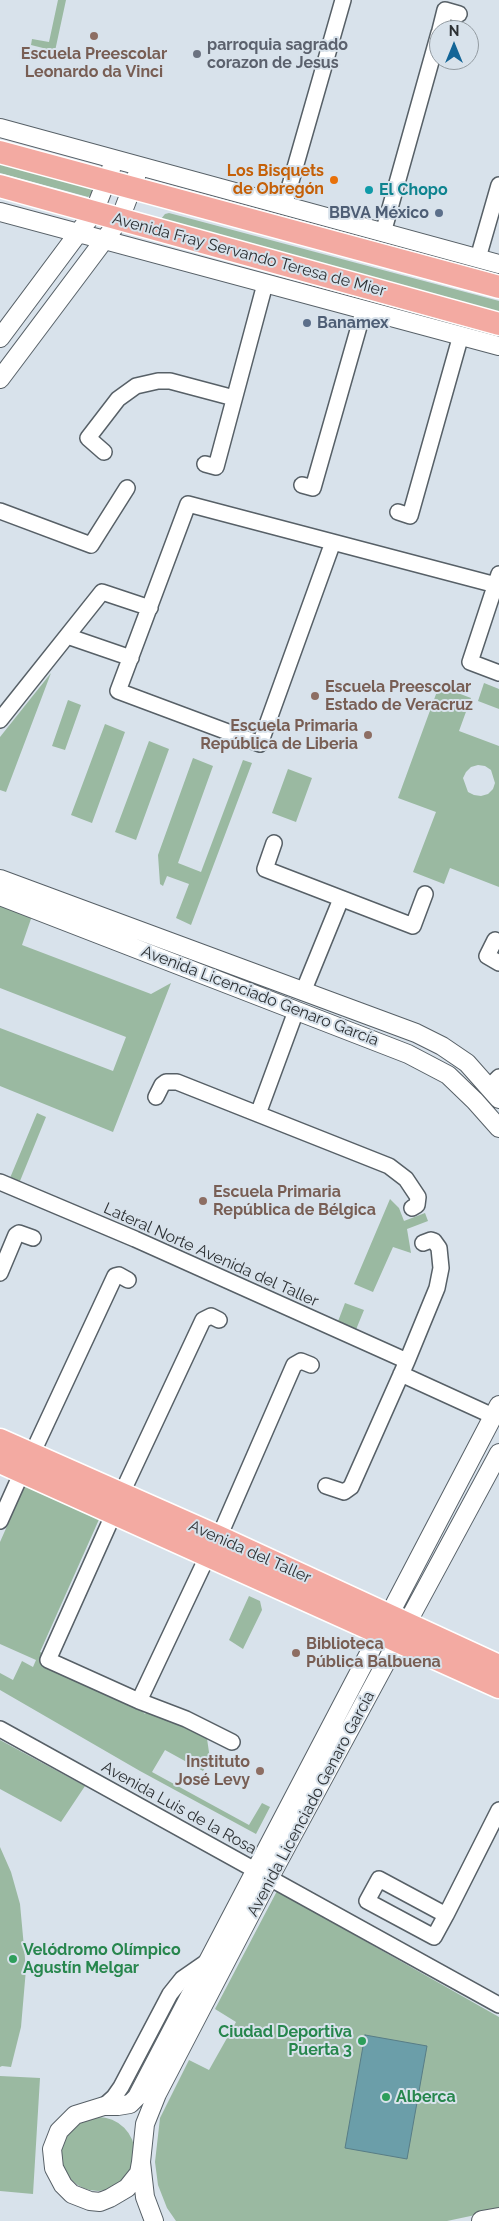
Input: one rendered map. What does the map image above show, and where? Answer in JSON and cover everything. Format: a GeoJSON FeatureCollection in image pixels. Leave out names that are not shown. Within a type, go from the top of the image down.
{"type":"FeatureCollection","features":[{"type":"Feature","properties":{"kind":"main road"},"geometry":{"type":"LineString","coordinates":[[0,152],[499,287]]}},
{"type":"Feature","properties":{"kind":"main road","name":"Avenida Fray Servando Teresa de Mier"},"geometry":{"type":"LineString","coordinates":[[0,186],[499,324]]}},
{"type":"Feature","properties":{"kind":"main road","name":"Avenida del Taller"},"geometry":{"type":"LineString","coordinates":[[0,1440],[27,1463],[394,1629],[499,1687]]}},
{"type":"Feature","properties":{"kind":"main road","name":"Avenida del Taller"},"geometry":{"type":"LineString","coordinates":[[0,1462],[27,1463]]}},
{"type":"Feature","properties":{"kind":"main road","name":"Avenida del Taller"},"geometry":{"type":"LineString","coordinates":[[394,1629],[499,1666]]}},
{"type":"Feature","properties":{"kind":"main road"},"geometry":{"type":"LineString","coordinates":[[482,2221],[499,2218]]}},
{"type":"Feature","properties":{"kind":"street"},"geometry":{"type":"LineString","coordinates":[[284,206],[342,0]]}},
{"type":"Feature","properties":{"kind":"street"},"geometry":{"type":"LineString","coordinates":[[442,20],[445,10],[459,14]]}},
{"type":"Feature","properties":{"kind":"street"},"geometry":{"type":"LineString","coordinates":[[384,232],[429,68]]}},
{"type":"Feature","properties":{"kind":"street"},"geometry":{"type":"LineString","coordinates":[[0,128],[499,264]]}},
{"type":"Feature","properties":{"kind":"street"},"geometry":{"type":"LineString","coordinates":[[0,338],[94,212],[115,159]]}},
{"type":"Feature","properties":{"kind":"street"},"geometry":{"type":"LineString","coordinates":[[0,379],[120,219],[140,166]]}},
{"type":"Feature","properties":{"kind":"street"},"geometry":{"type":"LineString","coordinates":[[478,258],[499,185]]}},
{"type":"Feature","properties":{"kind":"street","name":"Avenida Fray Servando Teresa de Mier"},"geometry":{"type":"LineString","coordinates":[[0,212],[499,346]]}},
{"type":"Feature","properties":{"kind":"street"},"geometry":{"type":"LineString","coordinates":[[205,464],[216,467],[265,284]]}},
{"type":"Feature","properties":{"kind":"street"},"geometry":{"type":"LineString","coordinates":[[302,485],[313,488],[364,309]]}},
{"type":"Feature","properties":{"kind":"street"},"geometry":{"type":"LineString","coordinates":[[398,512],[410,516],[461,335]]}},
{"type":"Feature","properties":{"kind":"street"},"geometry":{"type":"LineString","coordinates":[[104,452],[88,438],[118,400],[136,386],[158,381],[170,381],[234,398]]}},
{"type":"Feature","properties":{"kind":"street"},"geometry":{"type":"LineString","coordinates":[[0,511],[90,545],[127,488]]}},
{"type":"Feature","properties":{"kind":"street"},"geometry":{"type":"LineString","coordinates":[[333,542],[260,744],[118,691],[188,504],[333,542],[496,590],[470,662],[499,673]]}},
{"type":"Feature","properties":{"kind":"street"},"geometry":{"type":"LineString","coordinates":[[0,720],[102,592],[150,608]]}},
{"type":"Feature","properties":{"kind":"street"},"geometry":{"type":"LineString","coordinates":[[67,636],[131,658]]}},
{"type":"Feature","properties":{"kind":"street"},"geometry":{"type":"LineString","coordinates":[[274,843],[265,869],[413,926],[425,894]]}},
{"type":"Feature","properties":{"kind":"street","name":"Avenida Licenciado Genaro García"},"geometry":{"type":"LineString","coordinates":[[0,879],[416,1033],[442,1046],[496,1088]]}},
{"type":"Feature","properties":{"kind":"street","name":"Avenida Licenciado Genaro García"},"geometry":{"type":"LineString","coordinates":[[0,896],[408,1054],[448,1075],[499,1128]]}},
{"type":"Feature","properties":{"kind":"street"},"geometry":{"type":"LineString","coordinates":[[303,992],[341,899]]}},
{"type":"Feature","properties":{"kind":"street"},"geometry":{"type":"LineString","coordinates":[[495,940],[487,956],[499,963]]}},
{"type":"Feature","properties":{"kind":"street"},"geometry":{"type":"LineString","coordinates":[[223,982],[231,965]]}},
{"type":"Feature","properties":{"kind":"street"},"geometry":{"type":"LineString","coordinates":[[258,1114],[296,1011]]}},
{"type":"Feature","properties":{"kind":"street"},"geometry":{"type":"LineString","coordinates":[[408,1054],[416,1033]]}},
{"type":"Feature","properties":{"kind":"street"},"geometry":{"type":"LineString","coordinates":[[156,1097],[162,1085],[172,1081],[389,1166],[406,1178],[418,1197],[417,1206],[412,1208]]}},
{"type":"Feature","properties":{"kind":"street","name":"Lateral Norte Avenida del Taller"},"geometry":{"type":"LineString","coordinates":[[0,1182],[135,1239],[496,1410]]}},
{"type":"Feature","properties":{"kind":"street"},"geometry":{"type":"LineString","coordinates":[[0,1273],[16,1235],[19,1233],[33,1238]]}},
{"type":"Feature","properties":{"kind":"street"},"geometry":{"type":"LineString","coordinates":[[326,1486],[344,1492],[351,1487],[404,1368],[440,1277],[440,1258],[436,1243],[431,1240],[423,1243]]}},
{"type":"Feature","properties":{"kind":"street"},"geometry":{"type":"LineString","coordinates":[[0,1522],[114,1276],[119,1275],[128,1280]]}},
{"type":"Feature","properties":{"kind":"street"},"geometry":{"type":"LineString","coordinates":[[218,1320],[211,1316],[203,1320],[48,1660],[139,1701],[186,1719],[232,1742]]}},
{"type":"Feature","properties":{"kind":"street"},"geometry":{"type":"LineString","coordinates":[[139,1701],[214,1546],[294,1365],[301,1361],[312,1365]]}},
{"type":"Feature","properties":{"kind":"street","name":"Avenida Licenciado Genaro García"},"geometry":{"type":"LineString","coordinates":[[394,1629],[496,1410]]}},
{"type":"Feature","properties":{"kind":"street","name":"Avenida Licenciado Genaro García"},"geometry":{"type":"LineString","coordinates":[[263,1873],[210,1960],[137,2097],[130,2104],[104,2106],[75,2115],[59,2131],[52,2149],[54,2168],[58,2178],[72,2194],[81,2199],[100,2202],[127,2188],[138,2173],[145,2124],[157,2094],[263,1873],[394,1629],[499,1453]]}},
{"type":"Feature","properties":{"kind":"street","name":"Avenida Luis de la Rosa"},"geometry":{"type":"LineString","coordinates":[[0,1729],[499,2005]]}},
{"type":"Feature","properties":{"kind":"street"},"geometry":{"type":"LineString","coordinates":[[446,1915],[379,1879],[367,1901],[434,1937],[446,1915],[499,1810]]}},
{"type":"Feature","properties":{"kind":"street","name":"Avenida Licenciado Genaro García"},"geometry":{"type":"LineString","coordinates":[[141,2162],[145,2197],[154,2221]]}},
{"type":"Feature","properties":{"kind":"green space"},"geometry":{"type":"Polygon","coordinates":[[[58,0],[66,0],[55,51],[31,45],[32,39],[49,42],[58,0]]]}},
{"type":"Feature","properties":{"kind":"green space"},"geometry":{"type":"Polygon","coordinates":[[[0,159],[92,187],[93,193],[88,197],[0,173],[0,159]]]}},
{"type":"Feature","properties":{"kind":"green space"},"geometry":{"type":"Polygon","coordinates":[[[169,213],[499,301],[499,312],[165,222],[161,219],[165,214],[169,213]]]}},
{"type":"Feature","properties":{"kind":"green space"},"geometry":{"type":"Polygon","coordinates":[[[51,673],[6,792],[0,790],[0,737],[51,673]]]}},
{"type":"Feature","properties":{"kind":"green space"},"geometry":{"type":"Polygon","coordinates":[[[484,683],[499,689],[499,709],[478,701],[484,683]]]}},
{"type":"Feature","properties":{"kind":"green space"},"geometry":{"type":"Polygon","coordinates":[[[439,686],[471,698],[459,731],[499,746],[499,887],[450,868],[444,884],[413,872],[436,812],[398,798],[439,686]],[[485,766],[471,767],[466,772],[463,778],[468,792],[481,796],[488,794],[493,789],[495,783],[491,770],[485,766]]]}},
{"type":"Feature","properties":{"kind":"green space"},"geometry":{"type":"Polygon","coordinates":[[[68,700],[81,705],[65,750],[52,746],[68,700]]]}},
{"type":"Feature","properties":{"kind":"green space"},"geometry":{"type":"Polygon","coordinates":[[[105,724],[125,732],[92,823],[71,815],[105,724]]]}},
{"type":"Feature","properties":{"kind":"green space"},"geometry":{"type":"Polygon","coordinates":[[[149,741],[169,749],[136,840],[115,832],[149,741]]]}},
{"type":"Feature","properties":{"kind":"green space"},"geometry":{"type":"Polygon","coordinates":[[[193,758],[213,766],[178,863],[201,872],[243,760],[252,763],[191,925],[176,918],[189,884],[167,876],[163,886],[160,884],[158,855],[193,758]]]}},
{"type":"Feature","properties":{"kind":"green space"},"geometry":{"type":"Polygon","coordinates":[[[288,769],[312,778],[296,822],[272,813],[288,769]]]}},
{"type":"Feature","properties":{"kind":"green space"},"geometry":{"type":"Polygon","coordinates":[[[0,901],[33,913],[22,945],[151,994],[171,983],[113,1132],[0,1086],[0,1028],[113,1071],[126,1037],[0,988],[0,901]]]}},
{"type":"Feature","properties":{"kind":"green space"},"geometry":{"type":"Polygon","coordinates":[[[37,1113],[46,1117],[20,1181],[10,1178],[37,1113]]]}},
{"type":"Feature","properties":{"kind":"green space"},"geometry":{"type":"Polygon","coordinates":[[[390,1199],[399,1208],[404,1221],[425,1213],[428,1221],[407,1229],[411,1253],[393,1247],[373,1292],[354,1284],[390,1199]]]}},
{"type":"Feature","properties":{"kind":"green space"},"geometry":{"type":"Polygon","coordinates":[[[345,1303],[364,1310],[355,1332],[337,1324],[345,1303]]]}},
{"type":"Feature","properties":{"kind":"green space"},"geometry":{"type":"Polygon","coordinates":[[[31,1472],[105,1506],[40,1652],[130,1692],[128,1696],[145,1714],[147,1711],[205,1725],[210,1759],[203,1771],[165,1750],[152,1772],[249,1825],[262,1803],[270,1807],[256,1834],[140,1771],[0,1690],[0,1673],[13,1680],[22,1661],[33,1667],[36,1660],[0,1644],[0,1542],[31,1472]]]}},
{"type":"Feature","properties":{"kind":"green space"},"geometry":{"type":"Polygon","coordinates":[[[249,1596],[260,1601],[262,1610],[243,1649],[229,1640],[249,1596]]]}},
{"type":"Feature","properties":{"kind":"green space"},"geometry":{"type":"Polygon","coordinates":[[[0,1740],[85,1786],[61,1822],[0,1789],[0,1740]]]}},
{"type":"Feature","properties":{"kind":"green space","name":"Velódromo Olímpico Agustín Melgar"},"geometry":{"type":"Polygon","coordinates":[[[0,1847],[11,1872],[20,1904],[26,1969],[21,2027],[11,2067],[0,2067],[0,1847]]]}},
{"type":"Feature","properties":{"kind":"green space","name":"Ciudad Deportiva Puerta 3"},"geometry":{"type":"Polygon","coordinates":[[[277,1891],[499,2017],[499,2210],[447,2221],[176,2221],[167,2208],[158,2185],[155,2162],[160,2118],[189,2060],[209,2070],[236,2022],[215,2009],[277,1891]]]}},
{"type":"Feature","properties":{"kind":"green space"},"geometry":{"type":"Polygon","coordinates":[[[0,2076],[40,2078],[33,2194],[0,2191],[0,2076]]]}},
{"type":"Feature","properties":{"kind":"green space"},"geometry":{"type":"Polygon","coordinates":[[[91,2117],[105,2117],[119,2123],[129,2133],[135,2147],[133,2168],[119,2185],[105,2191],[91,2191],[77,2185],[67,2175],[61,2161],[61,2147],[67,2133],[77,2123],[91,2117]]]}},
{"type":"Feature","properties":{"kind":"water","name":"Alberca"},"geometry":{"type":"Polygon","coordinates":[[[365,2035],[427,2046],[407,2159],[345,2148],[365,2035]]]}},
{"type":"Feature","properties":{"kind":"place","name":"Escuela Preescolar Leonardo da Vinci"},"geometry":{"type":"Point","coordinates":[94,36]}},
{"type":"Feature","properties":{"kind":"place","name":"parroquia sagrado corazon de Jesus"},"geometry":{"type":"Point","coordinates":[197,54]}},
{"type":"Feature","properties":{"kind":"place","name":"Los Bisquets de Obregón"},"geometry":{"type":"Point","coordinates":[334,180]}},
{"type":"Feature","properties":{"kind":"place","name":"El Chopo"},"geometry":{"type":"Point","coordinates":[369,190]}},
{"type":"Feature","properties":{"kind":"place","name":"BBVA México"},"geometry":{"type":"Point","coordinates":[439,213]}},
{"type":"Feature","properties":{"kind":"place","name":"Banamex"},"geometry":{"type":"Point","coordinates":[307,323]}},
{"type":"Feature","properties":{"kind":"place","name":"Escuela Preescolar Estado de Veracruz"},"geometry":{"type":"Point","coordinates":[315,696]}},
{"type":"Feature","properties":{"kind":"place","name":"Escuela Primaria República de Liberia"},"geometry":{"type":"Point","coordinates":[368,735]}},
{"type":"Feature","properties":{"kind":"place","name":"Escuela Primaria República de Bélgica"},"geometry":{"type":"Point","coordinates":[203,1201]}},
{"type":"Feature","properties":{"kind":"place","name":"Biblioteca Pública Balbuena"},"geometry":{"type":"Point","coordinates":[296,1653]}},
{"type":"Feature","properties":{"kind":"place","name":"Instituto José Levy"},"geometry":{"type":"Point","coordinates":[260,1771]}},
{"type":"Feature","properties":{"kind":"place","name":"Velódromo Olímpico Agustín Melgar"},"geometry":{"type":"Point","coordinates":[13,1959]}},
{"type":"Feature","properties":{"kind":"place","name":"Ciudad Deportiva Puerta 3"},"geometry":{"type":"Point","coordinates":[362,2041]}},
{"type":"Feature","properties":{"kind":"place","name":"Alberca"},"geometry":{"type":"Point","coordinates":[386,2097]}}]}
